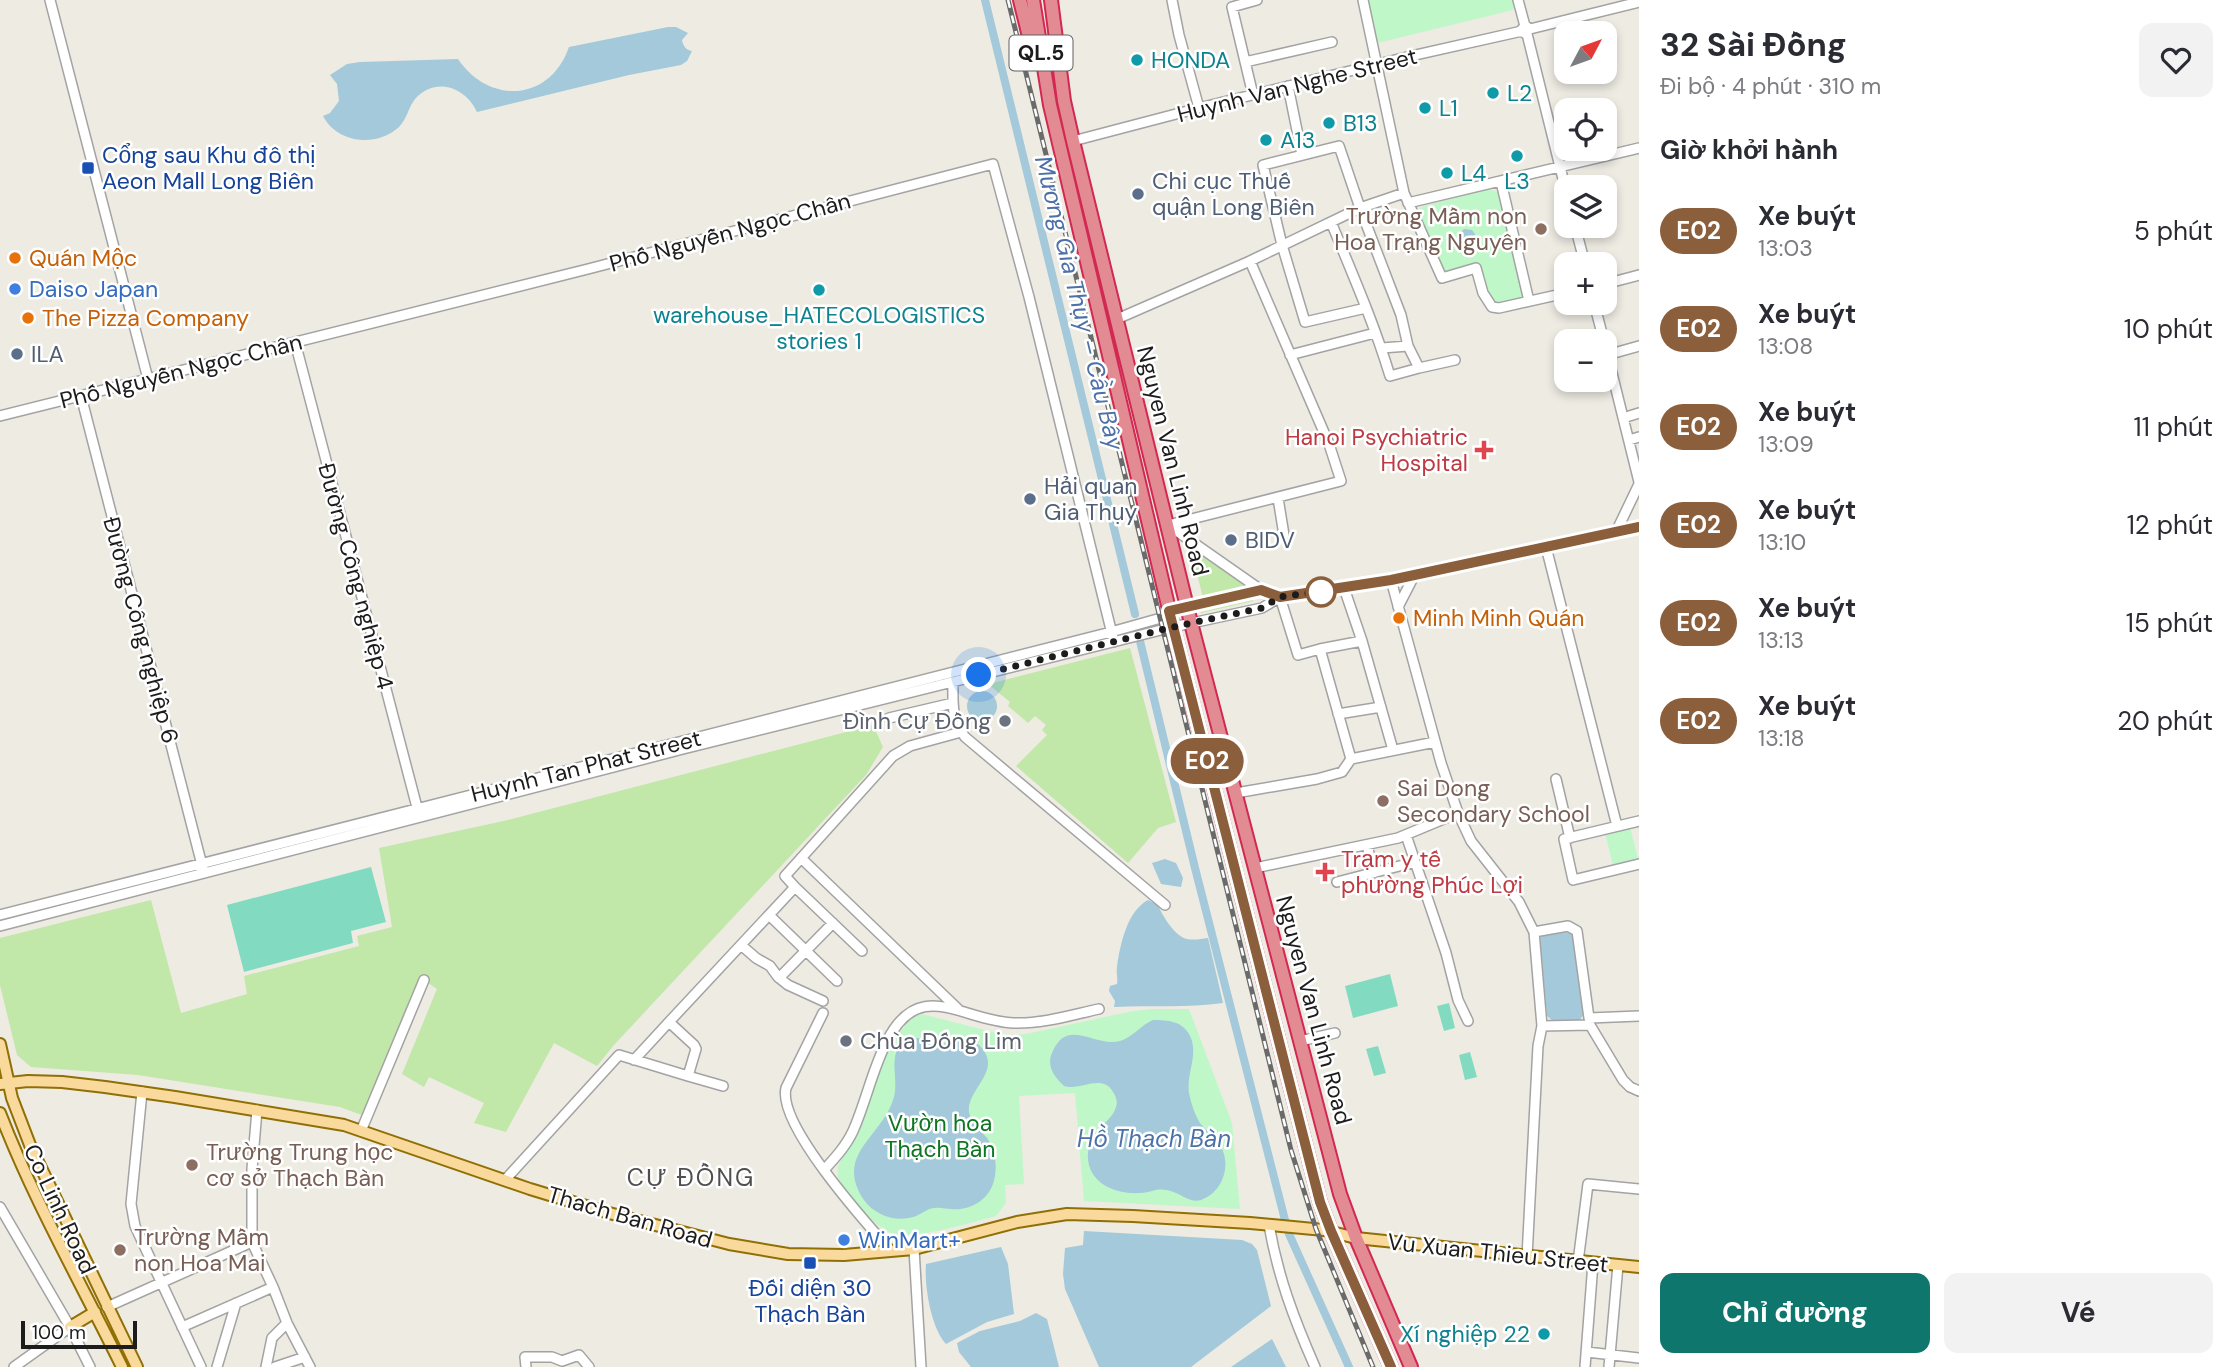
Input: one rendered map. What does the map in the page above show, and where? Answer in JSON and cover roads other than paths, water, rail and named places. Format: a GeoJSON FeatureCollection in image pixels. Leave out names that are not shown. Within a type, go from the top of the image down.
{"type":"FeatureCollection","features":[{"type":"Feature","properties":{"kind":"highway"},"geometry":{"type":"LineString","coordinates":[[1020,0],[1050,105]]}},
{"type":"Feature","properties":{"kind":"highway","name":"Nguyen Van Linh Road"},"geometry":{"type":"LineString","coordinates":[[1033,0],[1050,105],[1169,611],[1320,1202],[1391,1367]]}},
{"type":"Feature","properties":{"kind":"highway","name":"Nguyen Van Linh Road"},"geometry":{"type":"LineString","coordinates":[[1051,0],[1064,102],[1073,142],[1191,624],[1340,1194],[1411,1367]]}},
{"type":"Feature","properties":{"kind":"highway"},"geometry":{"type":"LineString","coordinates":[[1138,476],[1154,473]]}},
{"type":"Feature","properties":{"kind":"main road","name":"Co Linh Road"},"geometry":{"type":"LineString","coordinates":[[0,1044],[5,1084],[30,1145],[137,1367]]}},
{"type":"Feature","properties":{"kind":"main road","name":"Thach Ban Road"},"geometry":{"type":"LineString","coordinates":[[5,1084],[27,1081],[62,1082],[142,1092],[344,1125],[609,1213],[729,1244],[788,1254],[844,1255],[914,1249],[1017,1222],[1068,1214],[1133,1216],[1331,1231]]}},
{"type":"Feature","properties":{"kind":"main road","name":"Co Linh Road"},"geometry":{"type":"LineString","coordinates":[[0,1113],[19,1159],[122,1367]]}},
{"type":"Feature","properties":{"kind":"main road","name":"Vu Xuan Thieu Street"},"geometry":{"type":"LineString","coordinates":[[1331,1231],[1356,1238],[1639,1267]]}},
{"type":"Feature","properties":{"kind":"main road"},"geometry":{"type":"LineString","coordinates":[[71,1327],[95,1312]]}},
{"type":"Feature","properties":{"kind":"street"},"geometry":{"type":"LineString","coordinates":[[50,0],[148,379]]}},
{"type":"Feature","properties":{"kind":"street"},"geometry":{"type":"LineString","coordinates":[[1172,0],[1199,108]]}},
{"type":"Feature","properties":{"kind":"street"},"geometry":{"type":"LineString","coordinates":[[1253,95],[1232,7],[1257,0]]}},
{"type":"Feature","properties":{"kind":"street"},"geometry":{"type":"LineString","coordinates":[[1363,0],[1404,193],[1442,278],[1476,268],[1483,293],[1492,307],[1499,308],[1554,296]]}},
{"type":"Feature","properties":{"kind":"street"},"geometry":{"type":"LineString","coordinates":[[1518,0],[1562,175]]}},
{"type":"Feature","properties":{"kind":"street","name":"Huynh Van Nghe Street"},"geometry":{"type":"LineString","coordinates":[[1073,142],[1199,108],[1639,2]]}},
{"type":"Feature","properties":{"kind":"street"},"geometry":{"type":"LineString","coordinates":[[1245,62],[1332,42]]}},
{"type":"Feature","properties":{"kind":"street"},"geometry":{"type":"LineString","coordinates":[[1288,86],[1302,155]]}},
{"type":"Feature","properties":{"kind":"street"},"geometry":{"type":"LineString","coordinates":[[1366,308],[1305,322],[1282,245],[1263,165],[1339,146],[1401,314],[1408,346],[1419,368]]}},
{"type":"Feature","properties":{"kind":"street"},"geometry":{"type":"LineString","coordinates":[[1408,203],[1639,148]]}},
{"type":"Feature","properties":{"kind":"street","name":"Phố Nguyễn Ngọc Chân"},"geometry":{"type":"LineString","coordinates":[[0,416],[993,164],[1029,297],[1112,637]]}},
{"type":"Feature","properties":{"kind":"street"},"geometry":{"type":"LineString","coordinates":[[1501,182],[1529,301]]}},
{"type":"Feature","properties":{"kind":"street"},"geometry":{"type":"LineString","coordinates":[[1117,319],[1250,261],[1360,208],[1404,193]]}},
{"type":"Feature","properties":{"kind":"street"},"geometry":{"type":"LineString","coordinates":[[1331,222],[1382,348],[1390,376],[1455,360]]}},
{"type":"Feature","properties":{"kind":"street"},"geometry":{"type":"LineString","coordinates":[[1168,526],[1341,481],[1329,444],[1250,261]]}},
{"type":"Feature","properties":{"kind":"street"},"geometry":{"type":"LineString","coordinates":[[1617,281],[1639,275]]}},
{"type":"Feature","properties":{"kind":"street"},"geometry":{"type":"LineString","coordinates":[[1290,355],[1376,333]]}},
{"type":"Feature","properties":{"kind":"street","name":"Đường Công nghiệp 4"},"geometry":{"type":"LineString","coordinates":[[295,342],[418,813]]}},
{"type":"Feature","properties":{"kind":"street"},"geometry":{"type":"LineString","coordinates":[[1382,348],[1408,346]]}},
{"type":"Feature","properties":{"kind":"street"},"geometry":{"type":"LineString","coordinates":[[1617,352],[1639,346]]}},
{"type":"Feature","properties":{"kind":"street"},"geometry":{"type":"LineString","coordinates":[[1616,392],[1636,458],[1639,483],[1616,532]]}},
{"type":"Feature","properties":{"kind":"street","name":"Đường Công nghiệp 6"},"geometry":{"type":"LineString","coordinates":[[80,396],[203,868]]}},
{"type":"Feature","properties":{"kind":"street"},"geometry":{"type":"LineString","coordinates":[[1623,418],[1639,413]]}},
{"type":"Feature","properties":{"kind":"street"},"geometry":{"type":"LineString","coordinates":[[1629,440],[1639,437]]}},
{"type":"Feature","properties":{"kind":"street"},"geometry":{"type":"LineString","coordinates":[[1278,498],[1284,535]]}},
{"type":"Feature","properties":{"kind":"street"},"geometry":{"type":"LineString","coordinates":[[1168,526],[1261,590],[1280,597]]}},
{"type":"Feature","properties":{"kind":"street"},"geometry":{"type":"LineString","coordinates":[[1112,637],[1191,624],[1262,608],[1280,597],[1413,576],[1639,527]]}},
{"type":"Feature","properties":{"kind":"street"},"geometry":{"type":"LineString","coordinates":[[1546,547],[1617,826]]}},
{"type":"Feature","properties":{"kind":"street"},"geometry":{"type":"LineString","coordinates":[[1398,607],[1413,576]]}},
{"type":"Feature","properties":{"kind":"street"},"geometry":{"type":"LineString","coordinates":[[1391,580],[1435,742],[1458,813],[1471,841],[1519,902],[1534,932],[1542,1026],[1538,1046],[1527,1257]]}},
{"type":"Feature","properties":{"kind":"street"},"geometry":{"type":"LineString","coordinates":[[1344,588],[1393,750]]}},
{"type":"Feature","properties":{"kind":"street","name":"Huynh Tan Phat Street"},"geometry":{"type":"LineString","coordinates":[[823,710],[953,682],[1112,637],[1161,618],[1169,611],[1261,590]]}},
{"type":"Feature","properties":{"kind":"street"},"geometry":{"type":"LineString","coordinates":[[1280,597],[1298,655],[1362,641]]}},
{"type":"Feature","properties":{"kind":"street","name":"Huynh Tan Phat Street"},"geometry":{"type":"LineString","coordinates":[[0,915],[283,848],[1112,637]]}},
{"type":"Feature","properties":{"kind":"street"},"geometry":{"type":"LineString","coordinates":[[1236,793],[1342,772],[1350,759],[1320,649]]}},
{"type":"Feature","properties":{"kind":"street"},"geometry":{"type":"LineString","coordinates":[[953,682],[954,715],[961,732],[1166,905]]}},
{"type":"Feature","properties":{"kind":"street"},"geometry":{"type":"LineString","coordinates":[[889,718],[953,703]]}},
{"type":"Feature","properties":{"kind":"street"},"geometry":{"type":"LineString","coordinates":[[1338,714],[1381,707]]}},
{"type":"Feature","properties":{"kind":"street"},"geometry":{"type":"LineString","coordinates":[[862,951],[785,876],[893,755],[910,746],[961,732]]}},
{"type":"Feature","properties":{"kind":"street"},"geometry":{"type":"LineString","coordinates":[[1350,759],[1435,742]]}},
{"type":"Feature","properties":{"kind":"street"},"geometry":{"type":"LineString","coordinates":[[1556,779],[1570,838]]}},
{"type":"Feature","properties":{"kind":"street"},"geometry":{"type":"LineString","coordinates":[[1255,868],[1406,835],[1458,813]]}},
{"type":"Feature","properties":{"kind":"street"},"geometry":{"type":"LineString","coordinates":[[1639,821],[1564,839],[1573,880],[1639,864]]}},
{"type":"Feature","properties":{"kind":"street"},"geometry":{"type":"LineString","coordinates":[[1406,835],[1446,953],[1458,1000],[1468,1021]]}},
{"type":"Feature","properties":{"kind":"street"},"geometry":{"type":"LineString","coordinates":[[1367,845],[1374,873]]}},
{"type":"Feature","properties":{"kind":"street"},"geometry":{"type":"LineString","coordinates":[[801,858],[961,1012]]}},
{"type":"Feature","properties":{"kind":"street"},"geometry":{"type":"LineString","coordinates":[[1337,882],[1415,862]]}},
{"type":"Feature","properties":{"kind":"street","name":"Huynh Tan Phat Street"},"geometry":{"type":"LineString","coordinates":[[0,926],[203,868]]}},
{"type":"Feature","properties":{"kind":"street"},"geometry":{"type":"LineString","coordinates":[[634,1060],[795,887]]}},
{"type":"Feature","properties":{"kind":"street"},"geometry":{"type":"LineString","coordinates":[[769,915],[837,981]]}},
{"type":"Feature","properties":{"kind":"street"},"geometry":{"type":"LineString","coordinates":[[779,978],[833,923]]}},
{"type":"Feature","properties":{"kind":"street"},"geometry":{"type":"LineString","coordinates":[[1534,932],[1568,926],[1577,931],[1590,1021],[1623,1080],[1639,1091]]}},
{"type":"Feature","properties":{"kind":"street"},"geometry":{"type":"LineString","coordinates":[[741,945],[771,966],[779,978],[794,989],[823,1001]]}},
{"type":"Feature","properties":{"kind":"street"},"geometry":{"type":"LineString","coordinates":[[362,1131],[424,980]]}},
{"type":"Feature","properties":{"kind":"street"},"geometry":{"type":"LineString","coordinates":[[824,1170],[852,1133],[876,1065],[905,1015],[920,1007],[945,1007],[999,1022],[1022,1023],[1099,1009]]}},
{"type":"Feature","properties":{"kind":"street"},"geometry":{"type":"LineString","coordinates":[[823,1013],[784,1094],[788,1109],[824,1170],[891,1251]]}},
{"type":"Feature","properties":{"kind":"street"},"geometry":{"type":"LineString","coordinates":[[1542,1026],[1639,1016]]}},
{"type":"Feature","properties":{"kind":"street"},"geometry":{"type":"LineString","coordinates":[[669,1022],[696,1049],[688,1076]]}},
{"type":"Feature","properties":{"kind":"street"},"geometry":{"type":"LineString","coordinates":[[1300,1041],[1335,1034]]}},
{"type":"Feature","properties":{"kind":"street"},"geometry":{"type":"LineString","coordinates":[[505,1180],[619,1055],[723,1086]]}},
{"type":"Feature","properties":{"kind":"street"},"geometry":{"type":"LineString","coordinates":[[142,1092],[131,1204],[135,1226],[201,1367]]}},
{"type":"Feature","properties":{"kind":"street"},"geometry":{"type":"LineString","coordinates":[[257,1110],[252,1169],[252,1242],[287,1323],[310,1367]]}},
{"type":"Feature","properties":{"kind":"street"},"geometry":{"type":"LineString","coordinates":[[1578,1262],[1588,1184],[1639,1189]]}},
{"type":"Feature","properties":{"kind":"street"},"geometry":{"type":"LineString","coordinates":[[0,1207],[71,1327],[88,1366]]}},
{"type":"Feature","properties":{"kind":"street"},"geometry":{"type":"LineString","coordinates":[[1269,1225],[1274,1257],[1286,1296],[1315,1367]]}},
{"type":"Feature","properties":{"kind":"street"},"geometry":{"type":"LineString","coordinates":[[107,1307],[252,1242]]}},
{"type":"Feature","properties":{"kind":"street"},"geometry":{"type":"LineString","coordinates":[[914,1249],[921,1367]]}},
{"type":"Feature","properties":{"kind":"street"},"geometry":{"type":"LineString","coordinates":[[1585,1367],[1593,1263]]}},
{"type":"Feature","properties":{"kind":"street"},"geometry":{"type":"LineString","coordinates":[[1609,1367],[1618,1265]]}},
{"type":"Feature","properties":{"kind":"street"},"geometry":{"type":"LineString","coordinates":[[182,1327],[273,1287]]}},
{"type":"Feature","properties":{"kind":"street"},"geometry":{"type":"LineString","coordinates":[[217,1367],[236,1303]]}},
{"type":"Feature","properties":{"kind":"street"},"geometry":{"type":"LineString","coordinates":[[265,1367],[272,1338],[287,1323]]}},
{"type":"Feature","properties":{"kind":"street"},"geometry":{"type":"LineString","coordinates":[[14,1367],[71,1327]]}},
{"type":"Feature","properties":{"kind":"street"},"geometry":{"type":"LineString","coordinates":[[1587,1352],[1639,1358]]}},
{"type":"Feature","properties":{"kind":"street"},"geometry":{"type":"LineString","coordinates":[[525,1362],[552,1357],[562,1364],[579,1355],[589,1367]]}},
{"type":"Feature","properties":{"kind":"street"},"geometry":{"type":"LineString","coordinates":[[275,1367],[305,1357]]}},
{"type":"Feature","properties":{"kind":"water"},"geometry":{"type":"Polygon","coordinates":[[[676,27],[688,33],[682,42],[686,49],[692,51],[687,61],[681,65],[477,112],[472,103],[458,91],[441,86],[432,88],[415,99],[399,127],[390,134],[369,140],[347,137],[329,125],[323,116],[330,113],[339,101],[337,84],[330,75],[347,64],[458,59],[471,74],[486,84],[502,90],[518,91],[534,87],[548,79],[560,65],[569,47],[676,27]]]}},
{"type":"Feature","properties":{"kind":"water"},"geometry":{"type":"Polygon","coordinates":[[[1464,229],[1472,230],[1475,234],[1469,245],[1464,245],[1459,238],[1464,229]]]}},
{"type":"Feature","properties":{"kind":"water"},"geometry":{"type":"Polygon","coordinates":[[[982,691],[993,695],[997,706],[993,717],[982,721],[971,717],[967,706],[971,695],[982,691]]]}},
{"type":"Feature","properties":{"kind":"water"},"geometry":{"type":"Polygon","coordinates":[[[1165,859],[1176,863],[1183,878],[1181,887],[1161,884],[1152,863],[1165,859]]]}},
{"type":"Feature","properties":{"kind":"water"},"geometry":{"type":"Polygon","coordinates":[[[1148,900],[1158,905],[1168,923],[1180,936],[1196,940],[1208,938],[1223,1003],[1114,1007],[1115,1001],[1109,991],[1110,986],[1117,984],[1117,967],[1123,939],[1135,912],[1148,900]]]}},
{"type":"Feature","properties":{"kind":"water"},"geometry":{"type":"Polygon","coordinates":[[[1571,932],[1584,1014],[1579,1021],[1554,1022],[1547,1016],[1540,938],[1543,935],[1571,932]]]}},
{"type":"Feature","properties":{"kind":"water","name":"Hồ Thạch Bàn"},"geometry":{"type":"Polygon","coordinates":[[[1153,1020],[1179,1024],[1190,1036],[1193,1050],[1189,1086],[1191,1101],[1200,1123],[1223,1150],[1224,1176],[1215,1190],[1201,1200],[1190,1200],[1167,1190],[1126,1193],[1114,1190],[1095,1177],[1089,1167],[1091,1140],[1114,1112],[1117,1103],[1115,1096],[1108,1086],[1103,1084],[1064,1086],[1051,1067],[1052,1053],[1065,1036],[1120,1041],[1153,1020]]]}},
{"type":"Feature","properties":{"kind":"water"},"geometry":{"type":"Polygon","coordinates":[[[919,1038],[940,1045],[965,1038],[974,1041],[986,1054],[986,1071],[973,1095],[969,1112],[990,1143],[994,1154],[993,1184],[982,1200],[971,1206],[958,1209],[932,1208],[902,1219],[887,1217],[864,1200],[856,1184],[854,1170],[863,1146],[880,1124],[894,1097],[897,1050],[906,1041],[919,1038]]]}},
{"type":"Feature","properties":{"kind":"water"},"geometry":{"type":"Polygon","coordinates":[[[1084,1231],[1242,1240],[1252,1244],[1257,1250],[1271,1306],[1191,1367],[1099,1367],[1065,1289],[1063,1274],[1065,1248],[1083,1245],[1084,1231]]]}},
{"type":"Feature","properties":{"kind":"water"},"geometry":{"type":"Polygon","coordinates":[[[1001,1247],[1008,1264],[1014,1314],[987,1322],[946,1344],[936,1328],[930,1306],[926,1264],[1001,1247]]]}},
{"type":"Feature","properties":{"kind":"water"},"geometry":{"type":"Polygon","coordinates":[[[1036,1313],[1047,1319],[1059,1367],[971,1367],[959,1352],[957,1343],[980,1331],[1020,1321],[1036,1313]]]}},
{"type":"Feature","properties":{"kind":"water"},"geometry":{"type":"Polygon","coordinates":[[[1272,1339],[1286,1367],[1231,1367],[1272,1339]]]}},
{"type":"Feature","properties":{"kind":"waterway","name":"Mương Gia Thụy – Cầu Bây"},"geometry":{"type":"LineString","coordinates":[[985,0],[1135,614]]}},
{"type":"Feature","properties":{"kind":"waterway"},"geometry":{"type":"LineString","coordinates":[[1140,641],[1285,1220]]}},
{"type":"Feature","properties":{"kind":"waterway"},"geometry":{"type":"LineString","coordinates":[[1289,1234],[1349,1367]]}},
{"type":"Feature","properties":{"kind":"railway"},"geometry":{"type":"LineString","coordinates":[[1008,0],[1291,1150],[1316,1229],[1373,1367]]}},
{"type":"Feature","properties":{"kind":"place","name":"HONDA"},"geometry":{"type":"Point","coordinates":[1137,60]}},
{"type":"Feature","properties":{"kind":"place","name":"L2"},"geometry":{"type":"Point","coordinates":[1493,93]}},
{"type":"Feature","properties":{"kind":"place","name":"L1"},"geometry":{"type":"Point","coordinates":[1425,108]}},
{"type":"Feature","properties":{"kind":"place","name":"B13"},"geometry":{"type":"Point","coordinates":[1329,123]}},
{"type":"Feature","properties":{"kind":"place","name":"A13"},"geometry":{"type":"Point","coordinates":[1266,140]}},
{"type":"Feature","properties":{"kind":"place","name":"L3"},"geometry":{"type":"Point","coordinates":[1517,156]}},
{"type":"Feature","properties":{"kind":"place","name":"Cổng sau Khu đô thị Aeon Mall Long Biên"},"geometry":{"type":"Point","coordinates":[88,168]}},
{"type":"Feature","properties":{"kind":"place","name":"L4"},"geometry":{"type":"Point","coordinates":[1447,173]}},
{"type":"Feature","properties":{"kind":"place","name":"Chi cục Thuế quận Long Biên"},"geometry":{"type":"Point","coordinates":[1138,194]}},
{"type":"Feature","properties":{"kind":"place","name":"Trường Mầm non Hoa Trạng Nguyên"},"geometry":{"type":"Point","coordinates":[1541,229]}},
{"type":"Feature","properties":{"kind":"place","name":"Quán Mộc"},"geometry":{"type":"Point","coordinates":[15,258]}},
{"type":"Feature","properties":{"kind":"place","name":"Daiso Japan"},"geometry":{"type":"Point","coordinates":[15,289]}},
{"type":"Feature","properties":{"kind":"place","name":"warehouse_HATECOLOGISTICS stories 1"},"geometry":{"type":"Point","coordinates":[819,290]}},
{"type":"Feature","properties":{"kind":"place","name":"The Pizza Company"},"geometry":{"type":"Point","coordinates":[28,318]}},
{"type":"Feature","properties":{"kind":"place","name":"ILA"},"geometry":{"type":"Point","coordinates":[17,354]}},
{"type":"Feature","properties":{"kind":"place","name":"Hanoi Psychiatric Hospital"},"geometry":{"type":"Point","coordinates":[1484,450]}},
{"type":"Feature","properties":{"kind":"place","name":"Hải quan Gia Thụy"},"geometry":{"type":"Point","coordinates":[1030,499]}},
{"type":"Feature","properties":{"kind":"place","name":"BIDV"},"geometry":{"type":"Point","coordinates":[1231,540]}},
{"type":"Feature","properties":{"kind":"place","name":"Minh Minh Quán"},"geometry":{"type":"Point","coordinates":[1399,618]}},
{"type":"Feature","properties":{"kind":"place","name":"Đình Cự Đồng"},"geometry":{"type":"Point","coordinates":[1005,721]}},
{"type":"Feature","properties":{"kind":"place","name":"Sai Dong Secondary School"},"geometry":{"type":"Point","coordinates":[1383,801]}},
{"type":"Feature","properties":{"kind":"place","name":"Trạm y tế phường Phúc Lợi"},"geometry":{"type":"Point","coordinates":[1325,872]}},
{"type":"Feature","properties":{"kind":"place","name":"Chùa Đống Lim"},"geometry":{"type":"Point","coordinates":[846,1041]}},
{"type":"Feature","properties":{"kind":"place","name":"Trường Trung học cơ sở Thạch Bàn"},"geometry":{"type":"Point","coordinates":[192,1165]}},
{"type":"Feature","properties":{"kind":"place","name":"WinMart+"},"geometry":{"type":"Point","coordinates":[844,1240]}},
{"type":"Feature","properties":{"kind":"place","name":"Trường Mầm non Hoa Mai"},"geometry":{"type":"Point","coordinates":[120,1250]}},
{"type":"Feature","properties":{"kind":"place","name":"Đối diện 30 Thạch Bàn"},"geometry":{"type":"Point","coordinates":[810,1263]}},
{"type":"Feature","properties":{"kind":"place","name":"Xí nghiệp 22"},"geometry":{"type":"Point","coordinates":[1544,1334]}},
{"type":"Feature","properties":{"kind":"district","name":"CỰ ĐỒNG"},"geometry":{"type":"Point","coordinates":[691,1178]}},
{"type":"Feature","properties":{"kind":"park label","name":"Vườn hoa Thạch Bàn"},"geometry":{"type":"Point","coordinates":[940,1136]}}]}
